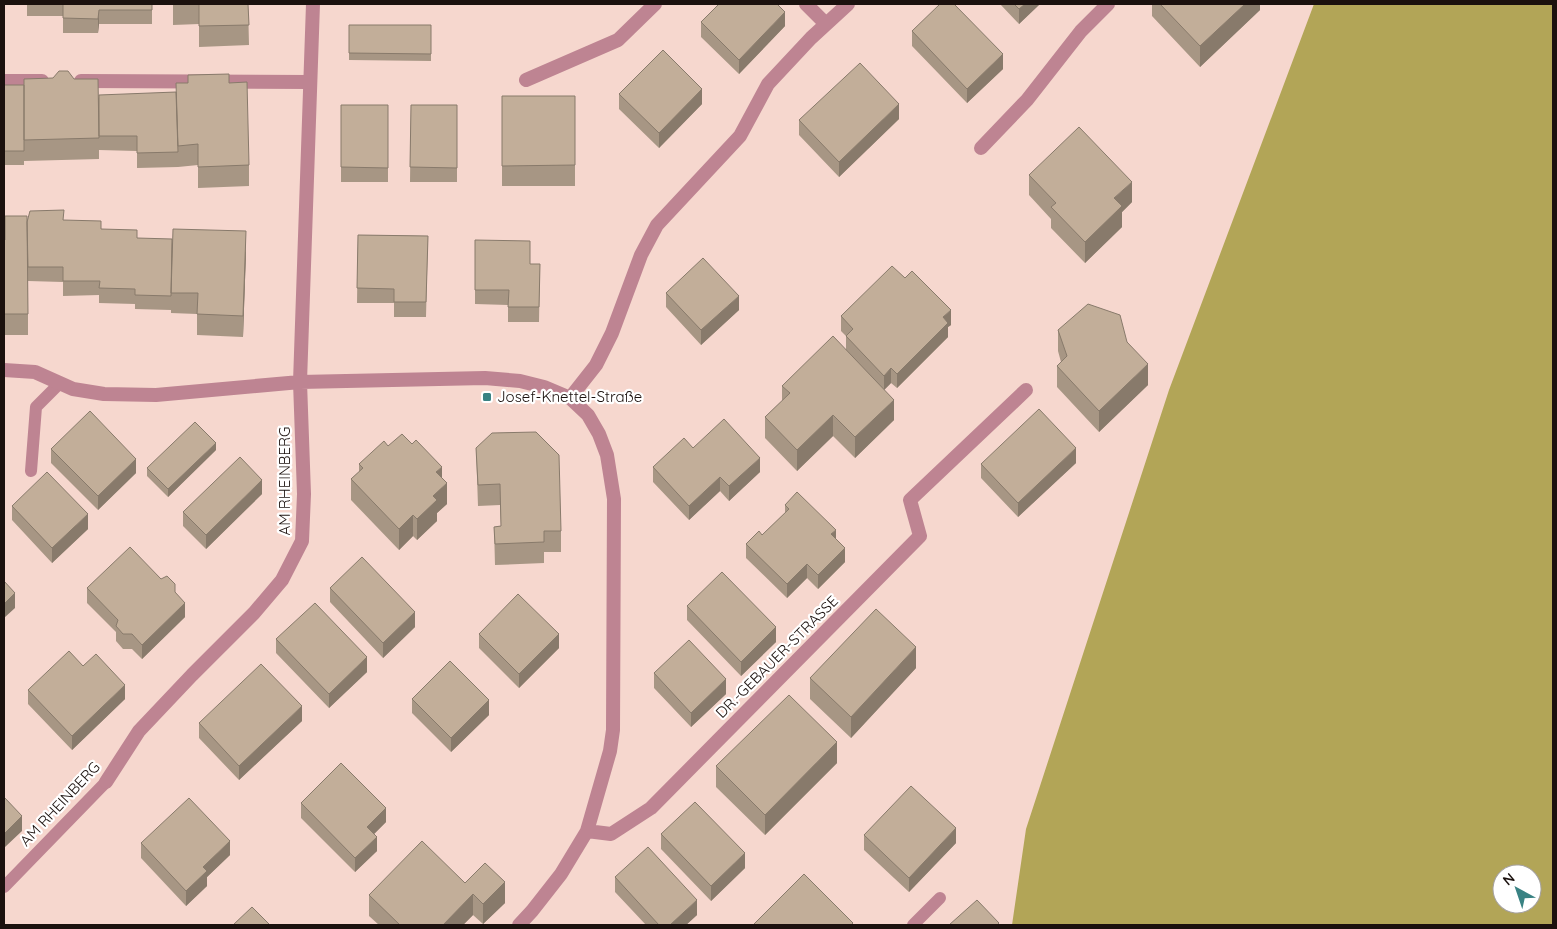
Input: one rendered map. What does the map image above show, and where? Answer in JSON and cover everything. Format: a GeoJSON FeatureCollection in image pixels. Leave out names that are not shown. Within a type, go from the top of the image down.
{"type":"FeatureCollection","features":[{"type":"Feature","properties":{"kind":"street","name":"AM RHEINBERG"},"geometry":{"type":"LineString","coordinates":[[106,782],[139,731],[254,614],[282,580],[302,541],[304,494],[300,382],[313,4]]}},
{"type":"Feature","properties":{"kind":"street"},"geometry":{"type":"LineString","coordinates":[[526,80],[618,40],[655,4]]}},
{"type":"Feature","properties":{"kind":"street"},"geometry":{"type":"LineString","coordinates":[[806,4],[826,24]]}},
{"type":"Feature","properties":{"kind":"street"},"geometry":{"type":"LineString","coordinates":[[570,398],[596,365],[612,333],[641,255],[657,225],[740,136],[768,84],[848,4]]}},
{"type":"Feature","properties":{"kind":"street"},"geometry":{"type":"LineString","coordinates":[[981,148],[1027,100],[1082,31],[1108,4]]}},
{"type":"Feature","properties":{"kind":"street"},"geometry":{"type":"LineString","coordinates":[[4,81],[310,82]]}},
{"type":"Feature","properties":{"kind":"street"},"geometry":{"type":"LineString","coordinates":[[4,370],[35,372],[73,389],[104,394],[156,395],[300,382],[485,378],[520,381],[544,388],[570,398],[588,415],[599,434],[607,455],[614,499],[613,730],[610,751],[587,831],[561,874],[519,925]]}},
{"type":"Feature","properties":{"kind":"street","name":"DR.-GEBAUER-STRASSE"},"geometry":{"type":"LineString","coordinates":[[587,831],[610,834],[651,808],[920,536],[910,500],[1026,390]]}},
{"type":"Feature","properties":{"kind":"lane"},"geometry":{"type":"LineString","coordinates":[[31,471],[36,407],[60,383]]}},
{"type":"Feature","properties":{"kind":"lane","name":"AM RHEINBERG"},"geometry":{"type":"LineString","coordinates":[[4,887],[106,782]]}},
{"type":"Feature","properties":{"kind":"lane"},"geometry":{"type":"LineString","coordinates":[[913,925],[940,898]]}},
{"type":"Feature","properties":{"kind":"shaded area"},"geometry":{"type":"Polygon","coordinates":[[[1314,4],[1553,4],[1553,925],[1012,925],[1026,829],[1169,390],[1314,4]]]}},
{"type":"Feature","properties":{"kind":"building"},"geometry":{"type":"Polygon","coordinates":[[[63,4],[152,4],[152,10],[99,10],[98,19],[63,18],[63,4]]]}},
{"type":"Feature","properties":{"kind":"building"},"geometry":{"type":"Polygon","coordinates":[[[199,4],[248,4],[249,25],[199,26],[199,4]]]}},
{"type":"Feature","properties":{"kind":"building"},"geometry":{"type":"Polygon","coordinates":[[[719,4],[777,4],[785,12],[739,60],[701,22],[719,4]]]}},
{"type":"Feature","properties":{"kind":"building"},"geometry":{"type":"Polygon","coordinates":[[[940,4],[954,4],[1003,54],[967,89],[912,31],[940,4]]]}},
{"type":"Feature","properties":{"kind":"building"},"geometry":{"type":"Polygon","coordinates":[[[1014,4],[1025,4],[1019,9],[1014,4]]]}},
{"type":"Feature","properties":{"kind":"building"},"geometry":{"type":"Polygon","coordinates":[[[1160,4],[1245,4],[1200,46],[1160,4]]]}},
{"type":"Feature","properties":{"kind":"building"},"geometry":{"type":"Polygon","coordinates":[[[349,25],[431,25],[431,54],[349,53],[349,25]]]}},
{"type":"Feature","properties":{"kind":"building"},"geometry":{"type":"Polygon","coordinates":[[[663,50],[702,89],[659,133],[619,94],[663,50]]]}},
{"type":"Feature","properties":{"kind":"building"},"geometry":{"type":"Polygon","coordinates":[[[860,63],[899,104],[839,162],[799,120],[860,63]]]}},
{"type":"Feature","properties":{"kind":"building"},"geometry":{"type":"Polygon","coordinates":[[[59,71],[68,71],[74,79],[98,79],[99,138],[24,140],[24,79],[53,78],[59,71]]]}},
{"type":"Feature","properties":{"kind":"building"},"geometry":{"type":"Polygon","coordinates":[[[229,74],[229,83],[247,82],[249,165],[198,167],[198,144],[178,146],[176,83],[188,83],[188,75],[229,74]]]}},
{"type":"Feature","properties":{"kind":"building"},"geometry":{"type":"Polygon","coordinates":[[[4,85],[24,85],[24,151],[4,151],[4,85]]]}},
{"type":"Feature","properties":{"kind":"building"},"geometry":{"type":"Polygon","coordinates":[[[176,92],[178,152],[137,153],[137,136],[99,136],[99,95],[176,92]]]}},
{"type":"Feature","properties":{"kind":"building"},"geometry":{"type":"Polygon","coordinates":[[[502,96],[575,96],[575,165],[502,166],[502,96]]]}},
{"type":"Feature","properties":{"kind":"building"},"geometry":{"type":"Polygon","coordinates":[[[341,105],[388,105],[388,168],[341,167],[341,105]]]}},
{"type":"Feature","properties":{"kind":"building"},"geometry":{"type":"Polygon","coordinates":[[[411,105],[457,105],[457,168],[410,167],[411,105]]]}},
{"type":"Feature","properties":{"kind":"building"},"geometry":{"type":"Polygon","coordinates":[[[1079,127],[1132,182],[1114,198],[1122,206],[1085,242],[1051,207],[1056,203],[1029,175],[1079,127]]]}},
{"type":"Feature","properties":{"kind":"building"},"geometry":{"type":"Polygon","coordinates":[[[64,210],[63,220],[101,221],[101,229],[137,230],[137,238],[172,239],[171,296],[135,295],[135,289],[99,288],[100,281],[63,281],[63,267],[28,267],[27,222],[30,211],[64,210]]]}},
{"type":"Feature","properties":{"kind":"building"},"geometry":{"type":"Polygon","coordinates":[[[5,216],[27,216],[28,314],[4,314],[5,216]]]}},
{"type":"Feature","properties":{"kind":"building"},"geometry":{"type":"Polygon","coordinates":[[[173,229],[246,231],[243,316],[197,314],[198,293],[171,293],[173,229]]]}},
{"type":"Feature","properties":{"kind":"building"},"geometry":{"type":"Polygon","coordinates":[[[358,235],[428,236],[426,302],[394,302],[394,289],[357,288],[358,235]]]}},
{"type":"Feature","properties":{"kind":"building"},"geometry":{"type":"Polygon","coordinates":[[[475,240],[530,241],[530,264],[540,264],[539,307],[508,307],[509,290],[475,290],[475,240]]]}},
{"type":"Feature","properties":{"kind":"building"},"geometry":{"type":"Polygon","coordinates":[[[703,258],[739,296],[701,330],[666,293],[703,258]]]}},
{"type":"Feature","properties":{"kind":"building"},"geometry":{"type":"Polygon","coordinates":[[[892,266],[905,278],[912,271],[951,310],[943,317],[948,323],[897,374],[891,368],[884,376],[846,336],[853,329],[841,316],[892,266]]]}},
{"type":"Feature","properties":{"kind":"building"},"geometry":{"type":"Polygon","coordinates":[[[1088,304],[1120,315],[1127,342],[1148,364],[1099,411],[1057,366],[1067,356],[1058,330],[1088,304]]]}},
{"type":"Feature","properties":{"kind":"building"},"geometry":{"type":"Polygon","coordinates":[[[833,336],[894,400],[855,437],[833,415],[797,450],[765,417],[790,393],[782,386],[833,336]]]}},
{"type":"Feature","properties":{"kind":"building"},"geometry":{"type":"Polygon","coordinates":[[[1039,409],[1076,448],[1018,503],[981,464],[1039,409]]]}},
{"type":"Feature","properties":{"kind":"building"},"geometry":{"type":"Polygon","coordinates":[[[90,411],[136,459],[98,496],[51,449],[90,411]]]}},
{"type":"Feature","properties":{"kind":"building"},"geometry":{"type":"Polygon","coordinates":[[[724,419],[760,458],[729,486],[720,477],[689,506],[653,467],[684,438],[693,448],[724,419]]]}},
{"type":"Feature","properties":{"kind":"building"},"geometry":{"type":"Polygon","coordinates":[[[195,422],[216,443],[168,489],[147,468],[195,422]]]}},
{"type":"Feature","properties":{"kind":"building"},"geometry":{"type":"Polygon","coordinates":[[[536,432],[559,455],[561,531],[544,531],[544,542],[495,544],[494,527],[501,526],[500,484],[478,485],[476,448],[492,433],[536,432]]]}},
{"type":"Feature","properties":{"kind":"building"},"geometry":{"type":"Polygon","coordinates":[[[402,434],[412,444],[416,440],[442,467],[436,472],[447,483],[433,496],[437,500],[417,519],[413,515],[399,529],[351,479],[363,468],[359,464],[384,441],[388,446],[402,434]]]}},
{"type":"Feature","properties":{"kind":"building"},"geometry":{"type":"Polygon","coordinates":[[[240,457],[262,480],[206,535],[183,512],[240,457]]]}},
{"type":"Feature","properties":{"kind":"building"},"geometry":{"type":"Polygon","coordinates":[[[47,472],[88,514],[52,548],[12,506],[47,472]]]}},
{"type":"Feature","properties":{"kind":"building"},"geometry":{"type":"Polygon","coordinates":[[[797,492],[836,530],[831,534],[845,548],[818,575],[807,564],[787,584],[746,544],[759,531],[762,535],[789,509],[785,505],[797,492]]]}},
{"type":"Feature","properties":{"kind":"building"},"geometry":{"type":"Polygon","coordinates":[[[130,547],[161,579],[167,576],[175,584],[175,592],[185,603],[142,645],[132,634],[123,634],[116,626],[118,620],[87,588],[130,547]]]}},
{"type":"Feature","properties":{"kind":"building"},"geometry":{"type":"Polygon","coordinates":[[[362,557],[415,612],[383,643],[330,588],[362,557]]]}},
{"type":"Feature","properties":{"kind":"building"},"geometry":{"type":"Polygon","coordinates":[[[722,572],[776,627],[741,662],[687,606],[722,572]]]}},
{"type":"Feature","properties":{"kind":"building"},"geometry":{"type":"Polygon","coordinates":[[[4,581],[15,593],[4,604],[4,581]]]}},
{"type":"Feature","properties":{"kind":"building"},"geometry":{"type":"Polygon","coordinates":[[[518,594],[559,634],[519,674],[479,634],[518,594]]]}},
{"type":"Feature","properties":{"kind":"building"},"geometry":{"type":"Polygon","coordinates":[[[315,603],[367,657],[329,694],[276,639],[315,603]]]}},
{"type":"Feature","properties":{"kind":"building"},"geometry":{"type":"Polygon","coordinates":[[[876,609],[916,647],[851,717],[810,678],[876,609]]]}},
{"type":"Feature","properties":{"kind":"building"},"geometry":{"type":"Polygon","coordinates":[[[689,640],[726,679],[691,713],[654,673],[689,640]]]}},
{"type":"Feature","properties":{"kind":"building"},"geometry":{"type":"Polygon","coordinates":[[[69,651],[83,666],[96,654],[125,685],[72,736],[28,690],[69,651]]]}},
{"type":"Feature","properties":{"kind":"building"},"geometry":{"type":"Polygon","coordinates":[[[450,661],[489,700],[451,738],[412,699],[450,661]]]}},
{"type":"Feature","properties":{"kind":"building"},"geometry":{"type":"Polygon","coordinates":[[[261,664],[302,706],[239,766],[199,723],[261,664]]]}},
{"type":"Feature","properties":{"kind":"building"},"geometry":{"type":"Polygon","coordinates":[[[789,695],[837,742],[765,815],[716,766],[789,695]]]}},
{"type":"Feature","properties":{"kind":"building"},"geometry":{"type":"Polygon","coordinates":[[[341,763],[386,808],[367,827],[377,837],[355,858],[301,803],[341,763]]]}},
{"type":"Feature","properties":{"kind":"building"},"geometry":{"type":"Polygon","coordinates":[[[911,786],[956,828],[909,878],[864,835],[911,786]]]}},
{"type":"Feature","properties":{"kind":"building"},"geometry":{"type":"Polygon","coordinates":[[[4,797],[22,816],[4,834],[4,797]]]}},
{"type":"Feature","properties":{"kind":"building"},"geometry":{"type":"Polygon","coordinates":[[[189,798],[230,841],[203,867],[207,871],[186,891],[141,843],[189,798]]]}},
{"type":"Feature","properties":{"kind":"building"},"geometry":{"type":"Polygon","coordinates":[[[695,802],[745,853],[711,886],[661,834],[695,802]]]}},
{"type":"Feature","properties":{"kind":"building"},"geometry":{"type":"Polygon","coordinates":[[[422,841],[465,883],[485,863],[505,882],[483,904],[473,894],[443,925],[400,925],[369,895],[422,841]]]}},
{"type":"Feature","properties":{"kind":"building"},"geometry":{"type":"Polygon","coordinates":[[[648,847],[697,900],[670,925],[659,925],[615,877],[648,847]]]}},
{"type":"Feature","properties":{"kind":"building"},"geometry":{"type":"Polygon","coordinates":[[[804,874],[853,923],[851,925],[753,925],[804,874]]]}},
{"type":"Feature","properties":{"kind":"building"},"geometry":{"type":"Polygon","coordinates":[[[977,900],[999,923],[997,925],[949,925],[977,900]]]}},
{"type":"Feature","properties":{"kind":"building"},"geometry":{"type":"Polygon","coordinates":[[[252,907],[270,925],[233,925],[252,907]]]}},
{"type":"Feature","properties":{"kind":"place","name":"Josef-Knettel-Straße"},"geometry":{"type":"Point","coordinates":[487,397]}}]}
